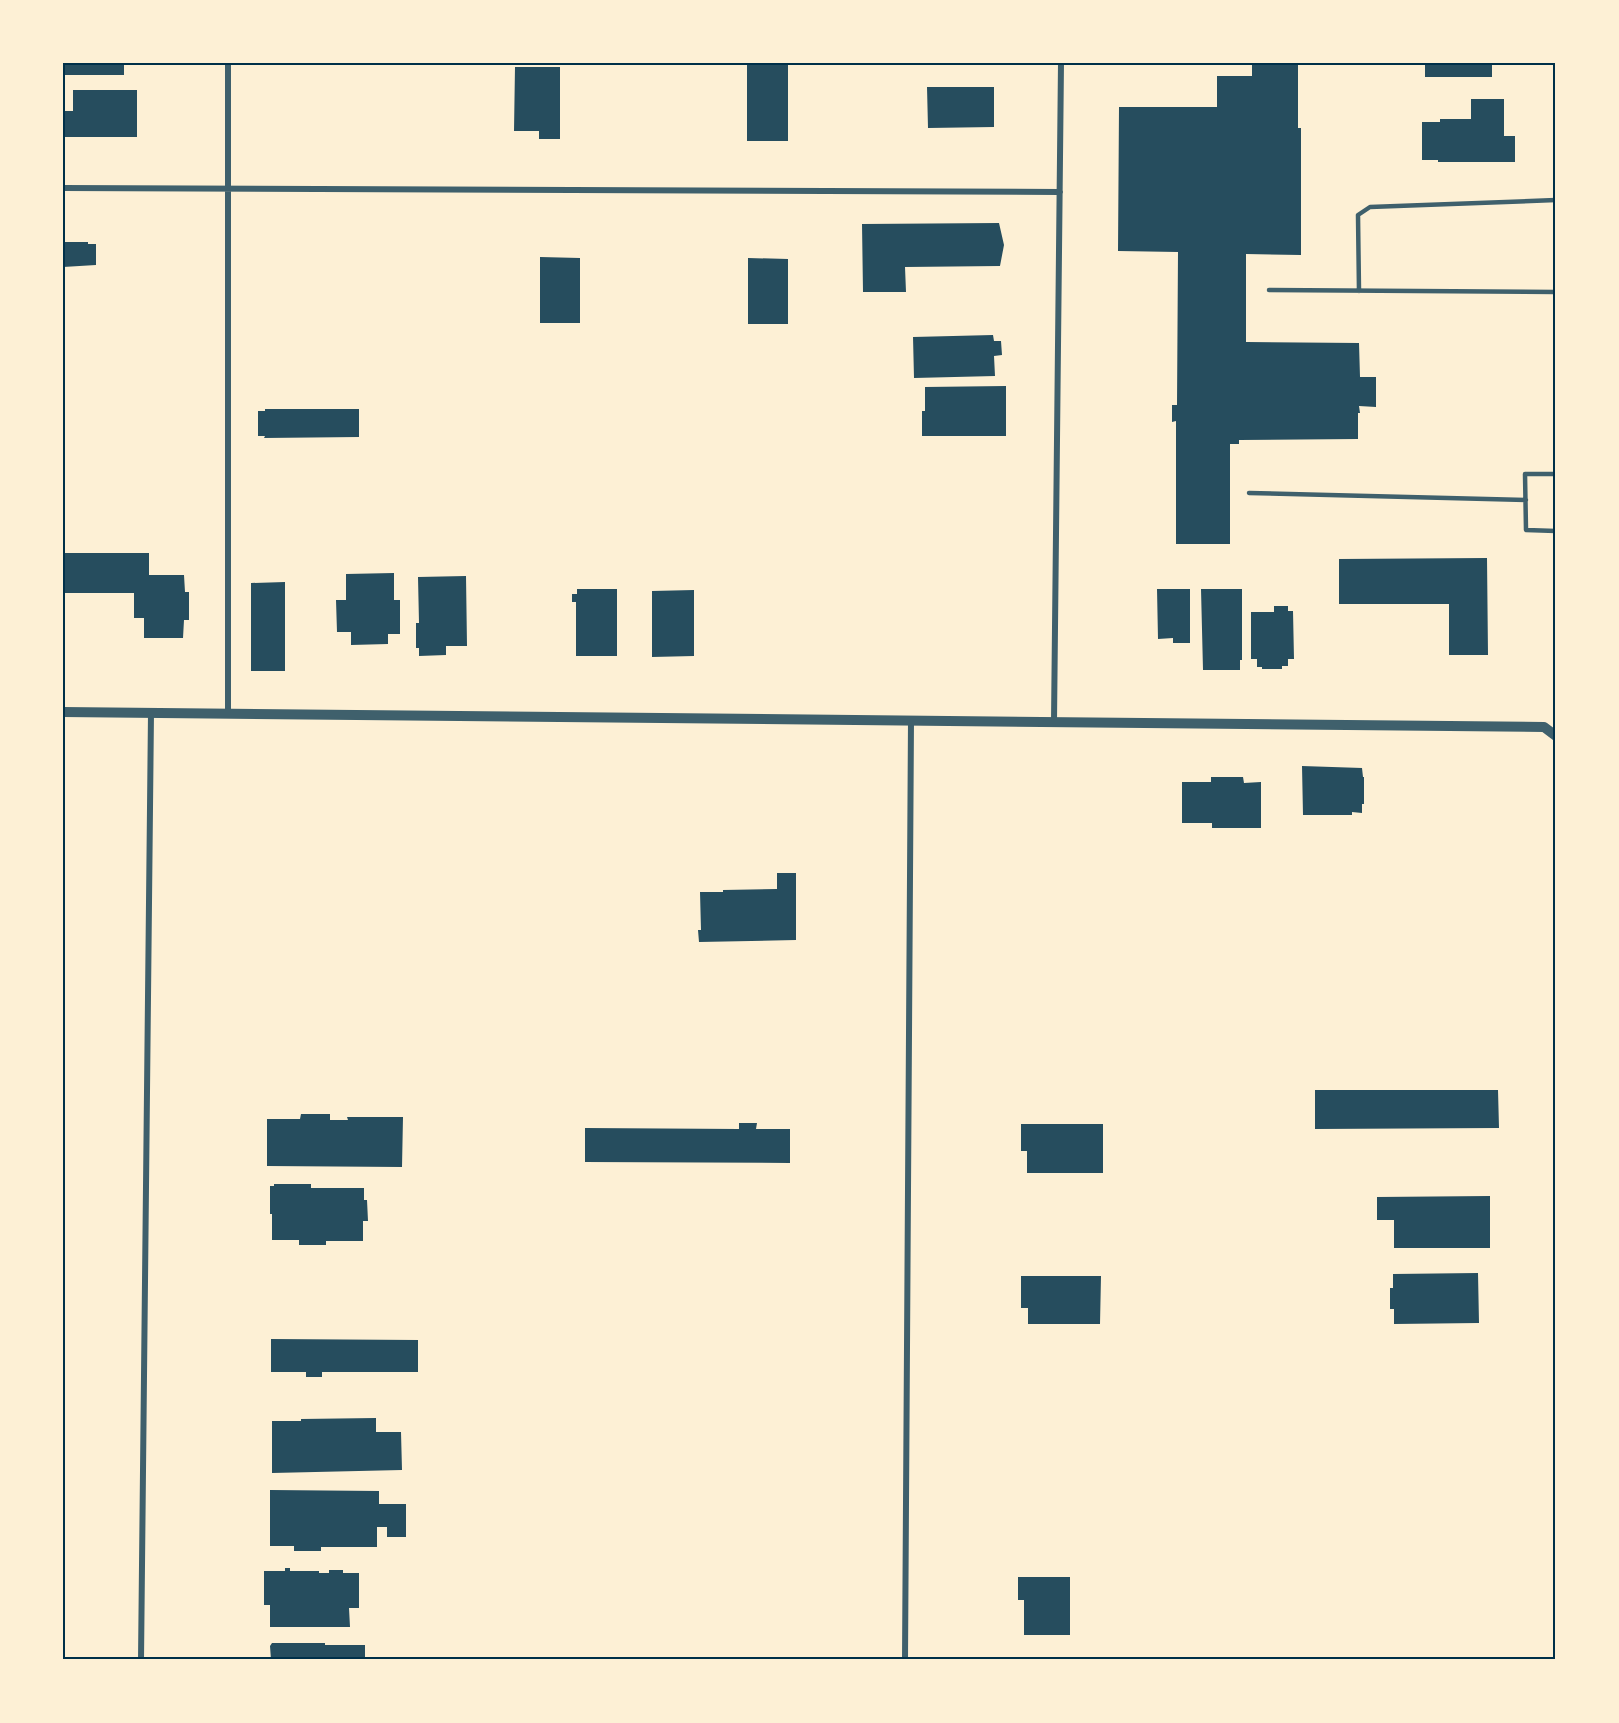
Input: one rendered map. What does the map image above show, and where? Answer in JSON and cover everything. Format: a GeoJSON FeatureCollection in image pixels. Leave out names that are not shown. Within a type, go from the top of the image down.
{"type":"FeatureCollection","features":[{"type":"Feature","properties":{"kind":"street"},"geometry":{"type":"LineString","coordinates":[[228,63],[228,713]]}},
{"type":"Feature","properties":{"kind":"street"},"geometry":{"type":"LineString","coordinates":[[1054,722],[1061,63]]}},
{"type":"Feature","properties":{"kind":"street"},"geometry":{"type":"LineString","coordinates":[[63,188],[1060,192]]}},
{"type":"Feature","properties":{"kind":"street"},"geometry":{"type":"LineString","coordinates":[[63,712],[1544,728],[1556,736]]}},
{"type":"Feature","properties":{"kind":"street"},"geometry":{"type":"LineString","coordinates":[[141,1660],[151,713]]}},
{"type":"Feature","properties":{"kind":"street"},"geometry":{"type":"LineString","coordinates":[[905,1660],[911,720]]}},
{"type":"Feature","properties":{"kind":"lane"},"geometry":{"type":"LineString","coordinates":[[1359,291],[1358,215],[1370,207],[1556,200]]}},
{"type":"Feature","properties":{"kind":"lane"},"geometry":{"type":"LineString","coordinates":[[1269,290],[1556,292]]}},
{"type":"Feature","properties":{"kind":"lane"},"geometry":{"type":"LineString","coordinates":[[1556,474],[1526,474],[1526,530],[1556,531]]}},
{"type":"Feature","properties":{"kind":"lane"},"geometry":{"type":"LineString","coordinates":[[1249,493],[1526,500]]}},
{"type":"Feature","properties":{"kind":"building"},"geometry":{"type":"Polygon","coordinates":[[[64,63],[124,63],[124,75],[64,75],[64,63]]]}},
{"type":"Feature","properties":{"kind":"building"},"geometry":{"type":"Polygon","coordinates":[[[747,63],[788,63],[788,141],[747,141],[747,63]]]}},
{"type":"Feature","properties":{"kind":"building"},"geometry":{"type":"Polygon","coordinates":[[[1252,63],[1298,63],[1298,128],[1301,128],[1301,255],[1246,254],[1246,342],[1359,343],[1360,377],[1376,377],[1376,407],[1359,406],[1358,439],[1239,440],[1239,444],[1230,444],[1230,544],[1176,544],[1176,421],[1172,422],[1172,405],[1177,405],[1178,252],[1118,251],[1119,107],[1217,107],[1217,76],[1252,76],[1252,63]]]}},
{"type":"Feature","properties":{"kind":"building"},"geometry":{"type":"Polygon","coordinates":[[[1425,63],[1492,63],[1492,77],[1425,77],[1425,63]]]}},
{"type":"Feature","properties":{"kind":"building"},"geometry":{"type":"Polygon","coordinates":[[[515,67],[560,67],[560,139],[539,139],[539,131],[514,131],[515,67]]]}},
{"type":"Feature","properties":{"kind":"building"},"geometry":{"type":"Polygon","coordinates":[[[927,87],[994,87],[994,127],[928,128],[927,87]]]}},
{"type":"Feature","properties":{"kind":"building"},"geometry":{"type":"Polygon","coordinates":[[[73,90],[137,90],[137,137],[63,137],[63,111],[73,111],[73,90]]]}},
{"type":"Feature","properties":{"kind":"building"},"geometry":{"type":"Polygon","coordinates":[[[1471,99],[1504,99],[1504,136],[1515,136],[1515,162],[1422,160],[1422,122],[1440,122],[1440,119],[1471,119],[1471,99]]]}},
{"type":"Feature","properties":{"kind":"building"},"geometry":{"type":"Polygon","coordinates":[[[999,223],[1004,245],[1000,266],[905,267],[906,292],[863,292],[862,224],[999,223]]]}},
{"type":"Feature","properties":{"kind":"building"},"geometry":{"type":"Polygon","coordinates":[[[63,242],[96,244],[96,265],[63,267],[63,242]]]}},
{"type":"Feature","properties":{"kind":"building"},"geometry":{"type":"Polygon","coordinates":[[[540,257],[580,258],[580,323],[540,323],[540,257]]]}},
{"type":"Feature","properties":{"kind":"building"},"geometry":{"type":"Polygon","coordinates":[[[748,258],[788,259],[788,324],[748,324],[748,258]]]}},
{"type":"Feature","properties":{"kind":"building"},"geometry":{"type":"Polygon","coordinates":[[[993,335],[994,341],[1001,341],[1002,355],[994,356],[995,376],[914,378],[913,337],[993,335]]]}},
{"type":"Feature","properties":{"kind":"building"},"geometry":{"type":"Polygon","coordinates":[[[1006,386],[1006,436],[922,436],[925,387],[1006,386]]]}},
{"type":"Feature","properties":{"kind":"building"},"geometry":{"type":"Polygon","coordinates":[[[265,409],[359,409],[359,437],[264,438],[265,436],[258,436],[258,411],[265,411],[265,409]]]}},
{"type":"Feature","properties":{"kind":"building"},"geometry":{"type":"Polygon","coordinates":[[[63,553],[149,553],[149,575],[184,575],[185,592],[189,592],[189,620],[184,620],[183,638],[144,638],[144,618],[134,618],[134,593],[63,593],[63,553]]]}},
{"type":"Feature","properties":{"kind":"building"},"geometry":{"type":"Polygon","coordinates":[[[1487,558],[1488,655],[1449,655],[1449,604],[1339,604],[1339,559],[1487,558]]]}},
{"type":"Feature","properties":{"kind":"building"},"geometry":{"type":"Polygon","coordinates":[[[394,573],[394,600],[400,600],[400,634],[388,634],[388,644],[351,645],[351,632],[337,632],[336,600],[346,600],[346,574],[394,573]]]}},
{"type":"Feature","properties":{"kind":"building"},"geometry":{"type":"Polygon","coordinates":[[[466,576],[467,646],[446,646],[446,655],[419,656],[419,648],[416,648],[416,623],[419,623],[418,577],[466,576]]]}},
{"type":"Feature","properties":{"kind":"building"},"geometry":{"type":"Polygon","coordinates":[[[285,582],[285,671],[251,671],[251,583],[285,582]]]}},
{"type":"Feature","properties":{"kind":"building"},"geometry":{"type":"Polygon","coordinates":[[[577,589],[617,589],[617,656],[576,656],[576,602],[572,602],[572,594],[577,594],[577,589]]]}},
{"type":"Feature","properties":{"kind":"building"},"geometry":{"type":"Polygon","coordinates":[[[1157,589],[1190,589],[1190,643],[1173,643],[1173,638],[1158,639],[1157,589]]]}},
{"type":"Feature","properties":{"kind":"building"},"geometry":{"type":"Polygon","coordinates":[[[1201,589],[1242,589],[1240,670],[1203,670],[1201,589]]]}},
{"type":"Feature","properties":{"kind":"building"},"geometry":{"type":"Polygon","coordinates":[[[694,590],[694,656],[652,657],[652,591],[694,590]]]}},
{"type":"Feature","properties":{"kind":"building"},"geometry":{"type":"Polygon","coordinates":[[[1274,606],[1288,606],[1288,611],[1293,611],[1294,659],[1288,659],[1288,666],[1282,666],[1282,669],[1262,669],[1262,667],[1257,667],[1257,659],[1251,659],[1251,612],[1274,612],[1274,606]]]}},
{"type":"Feature","properties":{"kind":"building"},"geometry":{"type":"Polygon","coordinates":[[[1302,766],[1362,768],[1364,804],[1362,804],[1362,813],[1303,815],[1302,766]]]}},
{"type":"Feature","properties":{"kind":"building"},"geometry":{"type":"Polygon","coordinates":[[[1211,777],[1243,777],[1244,783],[1261,782],[1261,828],[1212,828],[1212,823],[1182,823],[1182,782],[1211,782],[1211,777]]]}},
{"type":"Feature","properties":{"kind":"building"},"geometry":{"type":"Polygon","coordinates":[[[777,873],[796,873],[796,940],[699,942],[700,892],[777,889],[777,873]]]}},
{"type":"Feature","properties":{"kind":"building"},"geometry":{"type":"Polygon","coordinates":[[[1315,1090],[1498,1090],[1499,1128],[1315,1129],[1315,1090]]]}},
{"type":"Feature","properties":{"kind":"building"},"geometry":{"type":"Polygon","coordinates":[[[301,1114],[330,1114],[330,1120],[348,1120],[347,1117],[403,1117],[402,1167],[267,1166],[267,1119],[300,1119],[301,1114]]]}},
{"type":"Feature","properties":{"kind":"building"},"geometry":{"type":"Polygon","coordinates":[[[739,1123],[757,1123],[756,1129],[790,1129],[790,1163],[585,1162],[585,1128],[739,1129],[739,1123]]]}},
{"type":"Feature","properties":{"kind":"building"},"geometry":{"type":"Polygon","coordinates":[[[1021,1124],[1103,1124],[1103,1173],[1027,1173],[1027,1151],[1021,1151],[1021,1124]]]}},
{"type":"Feature","properties":{"kind":"building"},"geometry":{"type":"Polygon","coordinates":[[[274,1184],[311,1184],[311,1188],[364,1188],[368,1221],[363,1221],[363,1241],[326,1241],[326,1245],[299,1245],[299,1240],[272,1240],[270,1186],[274,1184]]]}},
{"type":"Feature","properties":{"kind":"building"},"geometry":{"type":"Polygon","coordinates":[[[1490,1196],[1490,1248],[1394,1248],[1394,1220],[1377,1220],[1377,1197],[1490,1196]]]}},
{"type":"Feature","properties":{"kind":"building"},"geometry":{"type":"Polygon","coordinates":[[[1478,1273],[1479,1323],[1394,1324],[1394,1309],[1390,1309],[1393,1274],[1478,1273]]]}},
{"type":"Feature","properties":{"kind":"building"},"geometry":{"type":"Polygon","coordinates":[[[1021,1276],[1101,1276],[1100,1324],[1028,1324],[1028,1308],[1021,1308],[1021,1276]]]}},
{"type":"Feature","properties":{"kind":"building"},"geometry":{"type":"Polygon","coordinates":[[[271,1339],[418,1340],[418,1372],[322,1372],[322,1377],[306,1377],[306,1372],[271,1372],[271,1339]]]}},
{"type":"Feature","properties":{"kind":"building"},"geometry":{"type":"Polygon","coordinates":[[[376,1418],[376,1432],[401,1432],[402,1470],[272,1473],[272,1421],[376,1418]]]}},
{"type":"Feature","properties":{"kind":"building"},"geometry":{"type":"Polygon","coordinates":[[[270,1490],[379,1491],[379,1504],[406,1504],[406,1537],[387,1537],[387,1527],[377,1527],[377,1547],[321,1547],[321,1551],[294,1551],[294,1546],[270,1546],[270,1490]]]}},
{"type":"Feature","properties":{"kind":"building"},"geometry":{"type":"Polygon","coordinates":[[[285,1568],[290,1568],[290,1571],[319,1571],[319,1573],[343,1570],[343,1573],[359,1573],[359,1608],[349,1608],[350,1627],[270,1627],[270,1605],[264,1605],[264,1571],[285,1571],[285,1568]]]}},
{"type":"Feature","properties":{"kind":"building"},"geometry":{"type":"Polygon","coordinates":[[[1018,1577],[1070,1577],[1070,1635],[1024,1635],[1024,1600],[1018,1600],[1018,1577]]]}},
{"type":"Feature","properties":{"kind":"building"},"geometry":{"type":"Polygon","coordinates":[[[272,1643],[365,1645],[365,1660],[271,1660],[270,1646],[272,1643]]]}}]}
